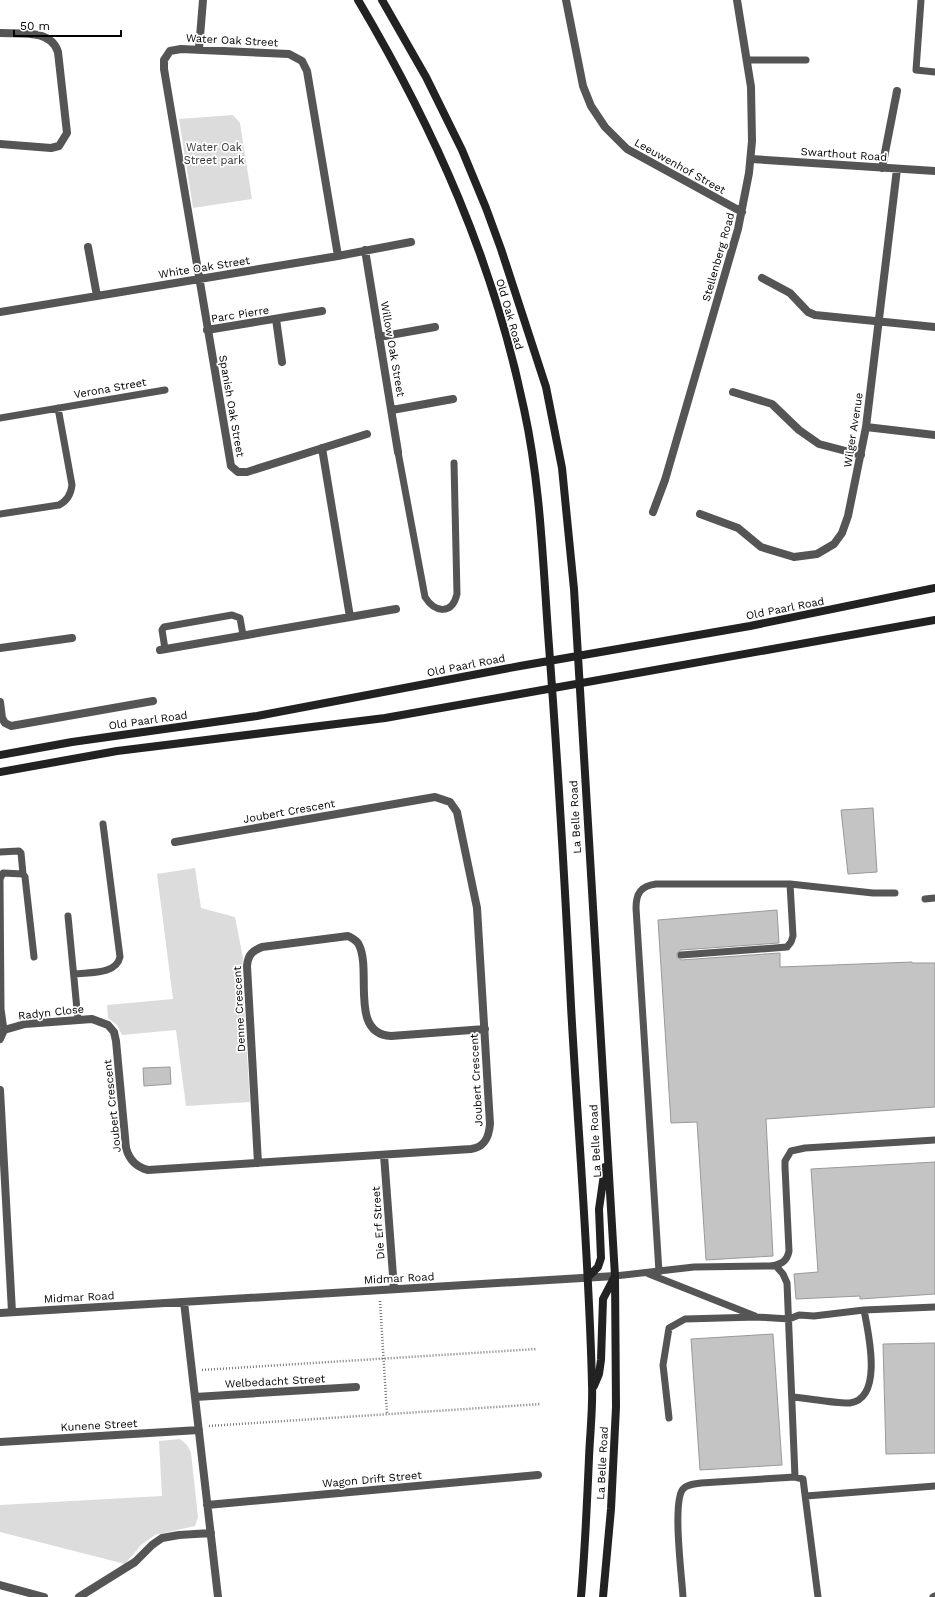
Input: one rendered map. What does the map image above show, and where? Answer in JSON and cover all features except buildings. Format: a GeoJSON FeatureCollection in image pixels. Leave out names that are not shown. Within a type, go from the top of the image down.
{"type":"FeatureCollection","features":[{"type":"Feature","properties":{"kind":"main road","name":"Old Oak Road"},"geometry":{"type":"LineString","coordinates":[[358,0],[405,81],[449,174],[466,215],[499,310],[521,396],[533,458],[538,502],[552,688]]}},
{"type":"Feature","properties":{"kind":"main road","name":"Old Oak Road"},"geometry":{"type":"LineString","coordinates":[[382,0],[426,77],[462,150],[501,249],[544,380],[557,435],[562,468],[574,589],[579,683]]}},
{"type":"Feature","properties":{"kind":"main road","name":"Old Paarl Road"},"geometry":{"type":"LineString","coordinates":[[0,755],[72,742],[257,716],[550,661],[750,626],[935,588]]}},
{"type":"Feature","properties":{"kind":"main road"},"geometry":{"type":"LineString","coordinates":[[0,772],[117,751],[385,718],[935,620]]}},
{"type":"Feature","properties":{"kind":"main road","name":"La Belle Road"},"geometry":{"type":"LineString","coordinates":[[579,683],[615,1276],[616,1407],[611,1510],[603,1597]]}},
{"type":"Feature","properties":{"kind":"main road","name":"La Belle Road"},"geometry":{"type":"LineString","coordinates":[[552,688],[588,1277],[592,1388],[586,1540],[581,1597]]}},
{"type":"Feature","properties":{"kind":"main road"},"geometry":{"type":"LineString","coordinates":[[588,1277],[598,1267],[602,1258],[599,1209],[608,1158]]}},
{"type":"Feature","properties":{"kind":"main road"},"geometry":{"type":"LineString","coordinates":[[592,1388],[599,1374],[601,1360],[603,1298],[615,1276]]}},
{"type":"Feature","properties":{"kind":"street"},"geometry":{"type":"LineString","coordinates":[[199,50],[203,0]]}},
{"type":"Feature","properties":{"kind":"street","name":"Leeuwenhof Street"},"geometry":{"type":"LineString","coordinates":[[566,0],[583,86],[591,106],[605,127],[627,149],[742,212]]}},
{"type":"Feature","properties":{"kind":"street","name":"Stellenberg Road"},"geometry":{"type":"LineString","coordinates":[[653,512],[665,480],[742,212],[751,159],[752,102],[748,60],[737,0]]}},
{"type":"Feature","properties":{"kind":"street"},"geometry":{"type":"LineString","coordinates":[[0,33],[42,36],[51,40],[55,45],[58,52],[67,134],[59,146],[51,148],[0,144]]}},
{"type":"Feature","properties":{"kind":"street","name":"Water Oak Street"},"geometry":{"type":"LineString","coordinates":[[199,279],[163,65],[165,57],[174,50],[289,54],[299,58],[305,66],[338,256]]}},
{"type":"Feature","properties":{"kind":"street"},"geometry":{"type":"LineString","coordinates":[[882,168],[897,90]]}},
{"type":"Feature","properties":{"kind":"street","name":"Swarthout Road"},"geometry":{"type":"LineString","coordinates":[[751,159],[935,171]]}},
{"type":"Feature","properties":{"kind":"street","name":"Wilger Avenue"},"geometry":{"type":"LineString","coordinates":[[700,514],[738,528],[756,544],[794,557],[817,554],[834,544],[846,525],[866,427],[897,169]]}},
{"type":"Feature","properties":{"kind":"street","name":"White Oak Street"},"geometry":{"type":"LineString","coordinates":[[0,312],[338,256],[411,242]]}},
{"type":"Feature","properties":{"kind":"street"},"geometry":{"type":"LineString","coordinates":[[88,247],[97,296]]}},
{"type":"Feature","properties":{"kind":"street","name":"Willow Oak Street"},"geometry":{"type":"LineString","coordinates":[[365,250],[398,452]]}},
{"type":"Feature","properties":{"kind":"street"},"geometry":{"type":"LineString","coordinates":[[762,278],[794,296],[811,313],[935,327]]}},
{"type":"Feature","properties":{"kind":"street","name":"Spanish Oak Street"},"geometry":{"type":"LineString","coordinates":[[199,279],[230,462],[234,469],[238,472],[248,472],[367,434]]}},
{"type":"Feature","properties":{"kind":"street","name":"Parc Pierre"},"geometry":{"type":"LineString","coordinates":[[207,330],[322,311]]}},
{"type":"Feature","properties":{"kind":"street","name":"Parc Pierre"},"geometry":{"type":"LineString","coordinates":[[276,319],[282,362]]}},
{"type":"Feature","properties":{"kind":"street"},"geometry":{"type":"LineString","coordinates":[[379,337],[435,327]]}},
{"type":"Feature","properties":{"kind":"street"},"geometry":{"type":"LineString","coordinates":[[733,392],[772,404],[799,430],[819,444],[861,455]]}},
{"type":"Feature","properties":{"kind":"street"},"geometry":{"type":"LineString","coordinates":[[392,410],[453,399]]}},
{"type":"Feature","properties":{"kind":"street"},"geometry":{"type":"LineString","coordinates":[[866,427],[935,434]]}},
{"type":"Feature","properties":{"kind":"street"},"geometry":{"type":"LineString","coordinates":[[322,448],[350,617]]}},
{"type":"Feature","properties":{"kind":"street"},"geometry":{"type":"LineString","coordinates":[[162,650],[396,609]]}},
{"type":"Feature","properties":{"kind":"street"},"geometry":{"type":"LineString","coordinates":[[0,648],[72,638]]}},
{"type":"Feature","properties":{"kind":"street"},"geometry":{"type":"LineString","coordinates":[[0,702],[1,718],[5,723],[11,726],[153,701]]}},
{"type":"Feature","properties":{"kind":"street","name":"Joubert Crescent"},"geometry":{"type":"LineString","coordinates":[[108,1025],[114,1032],[116,1041],[126,1148],[132,1161],[142,1168],[154,1170],[471,1149],[476,1148],[484,1142],[489,1133],[490,1124],[479,926],[474,891],[457,812],[450,802],[445,799],[435,797],[175,842]]}},
{"type":"Feature","properties":{"kind":"street","name":"Denne Crescent"},"geometry":{"type":"LineString","coordinates":[[258,1163],[247,966],[250,954],[255,950],[270,946],[348,936],[355,940],[362,952],[367,1021],[377,1033],[391,1036],[484,1029]]}},
{"type":"Feature","properties":{"kind":"street","name":"Radyn Close"},"geometry":{"type":"LineString","coordinates":[[1,1036],[25,1024],[92,1019],[108,1025]]}},
{"type":"Feature","properties":{"kind":"street"},"geometry":{"type":"LineString","coordinates":[[0,1090],[12,1312]]}},
{"type":"Feature","properties":{"kind":"street","name":"Die Erf Street"},"geometry":{"type":"LineString","coordinates":[[384,1154],[394,1289]]}},
{"type":"Feature","properties":{"kind":"street","name":"Midmar Road"},"geometry":{"type":"LineString","coordinates":[[0,1313],[615,1276]]}},
{"type":"Feature","properties":{"kind":"street"},"geometry":{"type":"LineString","coordinates":[[184,1302],[218,1597]]}},
{"type":"Feature","properties":{"kind":"street","name":"Welbedacht Street"},"geometry":{"type":"LineString","coordinates":[[195,1397],[356,1387]]}},
{"type":"Feature","properties":{"kind":"street","name":"Kunene Street"},"geometry":{"type":"LineString","coordinates":[[0,1442],[198,1429]]}},
{"type":"Feature","properties":{"kind":"street","name":"Wagon Drift Street"},"geometry":{"type":"LineString","coordinates":[[207,1505],[538,1476]]}},
{"type":"Feature","properties":{"kind":"street"},"geometry":{"type":"LineString","coordinates":[[79,1597],[135,1562],[152,1545],[162,1538],[179,1535],[211,1533]]}},
{"type":"Feature","properties":{"kind":"street"},"geometry":{"type":"LineString","coordinates":[[0,1585],[44,1597]]}},
{"type":"Feature","properties":{"kind":"lane"},"geometry":{"type":"LineString","coordinates":[[922,0],[916,70],[935,72]]}},
{"type":"Feature","properties":{"kind":"lane"},"geometry":{"type":"LineString","coordinates":[[748,60],[806,60]]}},
{"type":"Feature","properties":{"kind":"lane","name":"Verona Street"},"geometry":{"type":"LineString","coordinates":[[0,418],[165,390]]}},
{"type":"Feature","properties":{"kind":"lane"},"geometry":{"type":"LineString","coordinates":[[0,514],[59,505],[64,503],[70,494],[72,485],[58,408]]}},
{"type":"Feature","properties":{"kind":"lane"},"geometry":{"type":"LineString","coordinates":[[398,452],[426,596],[430,605],[436,609],[443,609],[452,606],[455,602],[457,594],[454,463]]}},
{"type":"Feature","properties":{"kind":"lane"},"geometry":{"type":"LineString","coordinates":[[162,650],[162,630],[164,627],[235,615],[240,618],[243,635]]}},
{"type":"Feature","properties":{"kind":"lane"},"geometry":{"type":"LineString","coordinates":[[74,974],[111,970],[118,964],[120,958],[102,824]]}},
{"type":"Feature","properties":{"kind":"lane"},"geometry":{"type":"LineString","coordinates":[[0,852],[19,851],[21,853],[34,957]]}},
{"type":"Feature","properties":{"kind":"lane"},"geometry":{"type":"LineString","coordinates":[[1,1036],[0,876],[3,873],[19,872],[23,874]]}},
{"type":"Feature","properties":{"kind":"lane"},"geometry":{"type":"LineString","coordinates":[[659,1272],[636,898],[644,887],[656,884],[790,884],[873,893],[895,893]]}},
{"type":"Feature","properties":{"kind":"lane"},"geometry":{"type":"LineString","coordinates":[[681,955],[787,947],[793,936],[790,884]]}},
{"type":"Feature","properties":{"kind":"lane"},"geometry":{"type":"LineString","coordinates":[[925,899],[935,898]]}},
{"type":"Feature","properties":{"kind":"lane"},"geometry":{"type":"LineString","coordinates":[[68,916],[78,1020]]}},
{"type":"Feature","properties":{"kind":"lane"},"geometry":{"type":"LineString","coordinates":[[615,1276],[694,1268],[776,1266],[784,1262],[789,1251],[785,1161],[791,1151],[805,1148],[935,1140]]}},
{"type":"Feature","properties":{"kind":"lane"},"geometry":{"type":"LineString","coordinates":[[776,1266],[788,1283],[795,1477]]}},
{"type":"Feature","properties":{"kind":"lane"},"geometry":{"type":"LineString","coordinates":[[647,1273],[757,1317]]}},
{"type":"Feature","properties":{"kind":"lane"},"geometry":{"type":"LineString","coordinates":[[669,1418],[663,1365],[669,1328],[685,1319],[757,1317],[789,1319],[800,1315],[814,1316],[864,1310],[935,1307]]}},
{"type":"Feature","properties":{"kind":"lane"},"geometry":{"type":"LineString","coordinates":[[792,1397],[851,1403],[863,1396],[869,1388],[871,1373],[870,1351],[864,1310]]}},
{"type":"Feature","properties":{"kind":"lane"},"geometry":{"type":"LineString","coordinates":[[684,1597],[678,1518],[679,1497],[683,1489],[687,1486],[701,1483],[795,1477],[803,1479],[818,1597]]}},
{"type":"Feature","properties":{"kind":"lane"},"geometry":{"type":"LineString","coordinates":[[806,1496],[935,1486]]}},
{"type":"Feature","properties":{"kind":"path"},"geometry":{"type":"LineString","coordinates":[[379,1290],[386,1414]]}},
{"type":"Feature","properties":{"kind":"path"},"geometry":{"type":"LineString","coordinates":[[192,1371],[537,1349]]}},
{"type":"Feature","properties":{"kind":"path"},"geometry":{"type":"LineString","coordinates":[[198,1429],[386,1414],[541,1404]]}},
{"type":"Feature","properties":{"kind":"green space","name":"Water Oak Street park"},"geometry":{"type":"Polygon","coordinates":[[[233,115],[240,123],[252,199],[193,208],[179,119],[233,115]]]}},
{"type":"Feature","properties":{"kind":"green space"},"geometry":{"type":"Polygon","coordinates":[[[195,868],[201,908],[235,917],[243,958],[242,971],[250,1102],[186,1106],[176,1030],[122,1035],[117,1025],[108,1018],[107,1005],[173,999],[157,874],[195,868]]]}},
{"type":"Feature","properties":{"kind":"green space"},"geometry":{"type":"Polygon","coordinates":[[[180,1439],[187,1445],[191,1453],[198,1517],[195,1526],[155,1535],[141,1545],[125,1564],[0,1532],[0,1505],[162,1496],[159,1441],[180,1439]]]}}]}
